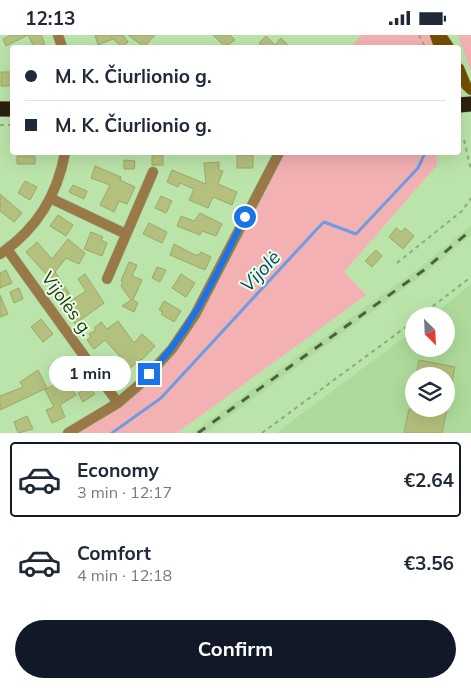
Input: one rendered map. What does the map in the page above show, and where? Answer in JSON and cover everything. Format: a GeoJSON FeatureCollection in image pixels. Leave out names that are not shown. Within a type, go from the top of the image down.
{"type":"FeatureCollection","features":[{"type":"Feature","properties":{"kind":"main road"},"geometry":{"type":"LineString","coordinates":[[461,73],[466,85],[471,90]]}},
{"type":"Feature","properties":{"kind":"street"},"geometry":{"type":"LineString","coordinates":[[4,251],[31,226],[52,199],[65,155]]}},
{"type":"Feature","properties":{"kind":"street"},"geometry":{"type":"LineString","coordinates":[[68,433],[118,403],[153,371],[184,333],[278,155]]}},
{"type":"Feature","properties":{"kind":"street"},"geometry":{"type":"LineString","coordinates":[[107,279],[153,172]]}},
{"type":"Feature","properties":{"kind":"street"},"geometry":{"type":"LineString","coordinates":[[52,199],[126,234]]}},
{"type":"Feature","properties":{"kind":"street","name":"Vijolės g."},"geometry":{"type":"LineString","coordinates":[[4,251],[118,403]]}},
{"type":"Feature","properties":{"kind":"path"},"geometry":{"type":"LineString","coordinates":[[464,140],[471,170]]}},
{"type":"Feature","properties":{"kind":"path"},"geometry":{"type":"LineString","coordinates":[[397,263],[462,211],[471,198]]}},
{"type":"Feature","properties":{"kind":"path"},"geometry":{"type":"LineString","coordinates":[[432,307],[471,277]]}},
{"type":"Feature","properties":{"kind":"path"},"geometry":{"type":"LineString","coordinates":[[262,433],[405,328]]}},
{"type":"Feature","properties":{"kind":"shaded area"},"geometry":{"type":"Polygon","coordinates":[[[362,35],[430,35],[433,45],[352,45],[362,35]]]}},
{"type":"Feature","properties":{"kind":"shaded area"},"geometry":{"type":"Polygon","coordinates":[[[458,35],[471,35],[471,71],[458,35]]]}},
{"type":"Feature","properties":{"kind":"shaded area"},"geometry":{"type":"Polygon","coordinates":[[[278,155],[436,155],[437,165],[344,272],[366,295],[177,433],[68,433],[98,416],[172,349],[278,155]]]}},
{"type":"Feature","properties":{"kind":"shaded area"},"geometry":{"type":"Polygon","coordinates":[[[471,225],[471,235],[427,272],[206,433],[192,433],[422,266],[471,225]]]}},
{"type":"Feature","properties":{"kind":"shaded area"},"geometry":{"type":"Polygon","coordinates":[[[471,284],[471,433],[276,433],[405,337],[405,357],[455,357],[455,307],[443,307],[471,284]]]}},
{"type":"Feature","properties":{"kind":"building"},"geometry":{"type":"Polygon","coordinates":[[[11,35],[28,35],[6,46],[3,39],[11,35]]]}},
{"type":"Feature","properties":{"kind":"building"},"geometry":{"type":"Polygon","coordinates":[[[28,35],[41,35],[45,44],[33,45],[28,35]]]}},
{"type":"Feature","properties":{"kind":"building"},"geometry":{"type":"Polygon","coordinates":[[[95,35],[123,35],[128,42],[124,45],[120,45],[113,39],[98,45],[95,35]]]}},
{"type":"Feature","properties":{"kind":"building"},"geometry":{"type":"Polygon","coordinates":[[[128,35],[155,35],[146,45],[141,45],[128,35]]]}},
{"type":"Feature","properties":{"kind":"building"},"geometry":{"type":"Polygon","coordinates":[[[213,35],[230,35],[235,40],[228,45],[223,45],[213,35]]]}},
{"type":"Feature","properties":{"kind":"building"},"geometry":{"type":"Polygon","coordinates":[[[266,36],[275,45],[261,45],[259,43],[266,36]]]}},
{"type":"Feature","properties":{"kind":"building"},"geometry":{"type":"Polygon","coordinates":[[[281,38],[288,45],[275,45],[281,38]]]}},
{"type":"Feature","properties":{"kind":"building"},"geometry":{"type":"Polygon","coordinates":[[[1,72],[10,72],[10,86],[1,86],[1,72]]]}},
{"type":"Feature","properties":{"kind":"building"},"geometry":{"type":"Polygon","coordinates":[[[152,155],[163,155],[163,165],[152,165],[152,155]]]}},
{"type":"Feature","properties":{"kind":"building"},"geometry":{"type":"Polygon","coordinates":[[[237,155],[253,155],[253,168],[237,168],[237,155]]]}},
{"type":"Feature","properties":{"kind":"building"},"geometry":{"type":"Polygon","coordinates":[[[17,156],[35,156],[35,164],[17,164],[17,156]]]}},
{"type":"Feature","properties":{"kind":"building"},"geometry":{"type":"Polygon","coordinates":[[[124,160],[135,161],[134,169],[124,169],[124,160]]]}},
{"type":"Feature","properties":{"kind":"building"},"geometry":{"type":"Polygon","coordinates":[[[219,162],[219,170],[223,171],[218,184],[237,192],[232,205],[213,197],[208,208],[189,200],[194,189],[180,183],[178,187],[167,182],[172,170],[206,184],[204,163],[219,162]]]}},
{"type":"Feature","properties":{"kind":"building"},"geometry":{"type":"Polygon","coordinates":[[[95,166],[121,177],[120,180],[135,187],[127,204],[119,201],[114,212],[100,205],[110,185],[91,178],[95,166]]]}},
{"type":"Feature","properties":{"kind":"building"},"geometry":{"type":"Polygon","coordinates":[[[25,181],[37,187],[30,200],[18,193],[25,181]]]}},
{"type":"Feature","properties":{"kind":"building"},"geometry":{"type":"Polygon","coordinates":[[[73,185],[87,191],[84,199],[69,192],[73,185]]]}},
{"type":"Feature","properties":{"kind":"building"},"geometry":{"type":"Polygon","coordinates":[[[0,194],[22,213],[14,222],[0,211],[0,194]]]}},
{"type":"Feature","properties":{"kind":"building"},"geometry":{"type":"Polygon","coordinates":[[[161,196],[172,201],[166,213],[155,208],[161,196]]]}},
{"type":"Feature","properties":{"kind":"building"},"geometry":{"type":"Polygon","coordinates":[[[200,213],[222,224],[216,236],[202,231],[200,235],[177,226],[181,216],[194,221],[200,213]]]}},
{"type":"Feature","properties":{"kind":"building"},"geometry":{"type":"Polygon","coordinates":[[[58,215],[73,225],[66,236],[50,226],[58,215]]]}},
{"type":"Feature","properties":{"kind":"building"},"geometry":{"type":"Polygon","coordinates":[[[149,223],[167,232],[162,243],[143,234],[149,223]]]}},
{"type":"Feature","properties":{"kind":"building"},"geometry":{"type":"Polygon","coordinates":[[[396,228],[401,232],[405,228],[414,236],[403,249],[389,237],[396,228]]]}},
{"type":"Feature","properties":{"kind":"building"},"geometry":{"type":"Polygon","coordinates":[[[91,232],[103,237],[101,240],[107,243],[102,256],[84,249],[91,232]]]}},
{"type":"Feature","properties":{"kind":"building"},"geometry":{"type":"Polygon","coordinates":[[[68,239],[85,253],[79,264],[66,258],[55,272],[71,296],[68,299],[63,294],[59,296],[51,285],[54,283],[26,252],[37,242],[52,259],[68,239]]]}},
{"type":"Feature","properties":{"kind":"building"},"geometry":{"type":"Polygon","coordinates":[[[174,244],[195,255],[199,255],[201,252],[211,257],[205,270],[170,255],[174,244]]]}},
{"type":"Feature","properties":{"kind":"building"},"geometry":{"type":"Polygon","coordinates":[[[376,250],[382,256],[372,267],[365,261],[376,250]]]}},
{"type":"Feature","properties":{"kind":"building"},"geometry":{"type":"Polygon","coordinates":[[[129,262],[137,265],[132,276],[142,280],[133,300],[138,303],[134,312],[122,306],[131,300],[121,286],[123,282],[121,281],[129,262]]]}},
{"type":"Feature","properties":{"kind":"building"},"geometry":{"type":"Polygon","coordinates":[[[157,267],[166,270],[160,282],[152,278],[157,267]]]}},
{"type":"Feature","properties":{"kind":"building"},"geometry":{"type":"Polygon","coordinates":[[[6,270],[12,283],[0,288],[0,273],[6,270]]]}},
{"type":"Feature","properties":{"kind":"building"},"geometry":{"type":"Polygon","coordinates":[[[85,274],[104,303],[75,324],[66,311],[72,307],[69,302],[86,291],[78,279],[85,274]]]}},
{"type":"Feature","properties":{"kind":"building"},"geometry":{"type":"Polygon","coordinates":[[[181,274],[195,283],[186,297],[172,288],[181,274]]]}},
{"type":"Feature","properties":{"kind":"building"},"geometry":{"type":"Polygon","coordinates":[[[19,288],[23,299],[14,303],[10,292],[19,288]]]}},
{"type":"Feature","properties":{"kind":"building"},"geometry":{"type":"Polygon","coordinates":[[[0,295],[8,314],[0,317],[0,295]]]}},
{"type":"Feature","properties":{"kind":"building"},"geometry":{"type":"Polygon","coordinates":[[[164,301],[181,311],[174,322],[161,314],[163,312],[159,310],[164,301]]]}},
{"type":"Feature","properties":{"kind":"building"},"geometry":{"type":"Polygon","coordinates":[[[41,319],[53,334],[43,342],[31,327],[41,319]]]}},
{"type":"Feature","properties":{"kind":"building"},"geometry":{"type":"Polygon","coordinates":[[[118,321],[134,343],[142,334],[155,346],[142,360],[119,378],[112,370],[123,360],[105,340],[94,349],[87,340],[91,337],[89,334],[96,330],[94,328],[101,322],[107,329],[118,321]]]}},
{"type":"Feature","properties":{"kind":"building"},"geometry":{"type":"Polygon","coordinates":[[[71,358],[78,370],[65,378],[58,367],[71,358]]]}},
{"type":"Feature","properties":{"kind":"building"},"geometry":{"type":"Polygon","coordinates":[[[419,360],[455,367],[418,367],[419,360]]]}},
{"type":"Feature","properties":{"kind":"building"},"geometry":{"type":"Polygon","coordinates":[[[38,370],[47,388],[0,410],[0,396],[23,387],[20,382],[38,370]]]}},
{"type":"Feature","properties":{"kind":"building"},"geometry":{"type":"Polygon","coordinates":[[[65,378],[76,395],[60,405],[65,417],[52,423],[46,410],[54,407],[45,390],[65,378]]]}},
{"type":"Feature","properties":{"kind":"building"},"geometry":{"type":"Polygon","coordinates":[[[90,387],[95,394],[83,402],[78,393],[90,387]]]}},
{"type":"Feature","properties":{"kind":"building"},"geometry":{"type":"Polygon","coordinates":[[[27,416],[33,429],[18,433],[14,422],[27,416]]]}},
{"type":"Feature","properties":{"kind":"building"},"geometry":{"type":"Polygon","coordinates":[[[407,417],[445,417],[442,433],[404,433],[407,417]]]}},
{"type":"Feature","properties":{"kind":"waterway","name":"Vijolė"},"geometry":{"type":"LineString","coordinates":[[112,433],[161,398],[324,222],[356,234],[418,168],[424,155]]}},
{"type":"Feature","properties":{"kind":"railway"},"geometry":{"type":"LineString","coordinates":[[198,433],[424,270],[471,230]]}},
{"type":"Feature","properties":{"kind":"route"},"geometry":{"type":"LineString","coordinates":[[149,374],[184,333],[245,217]]}}]}
